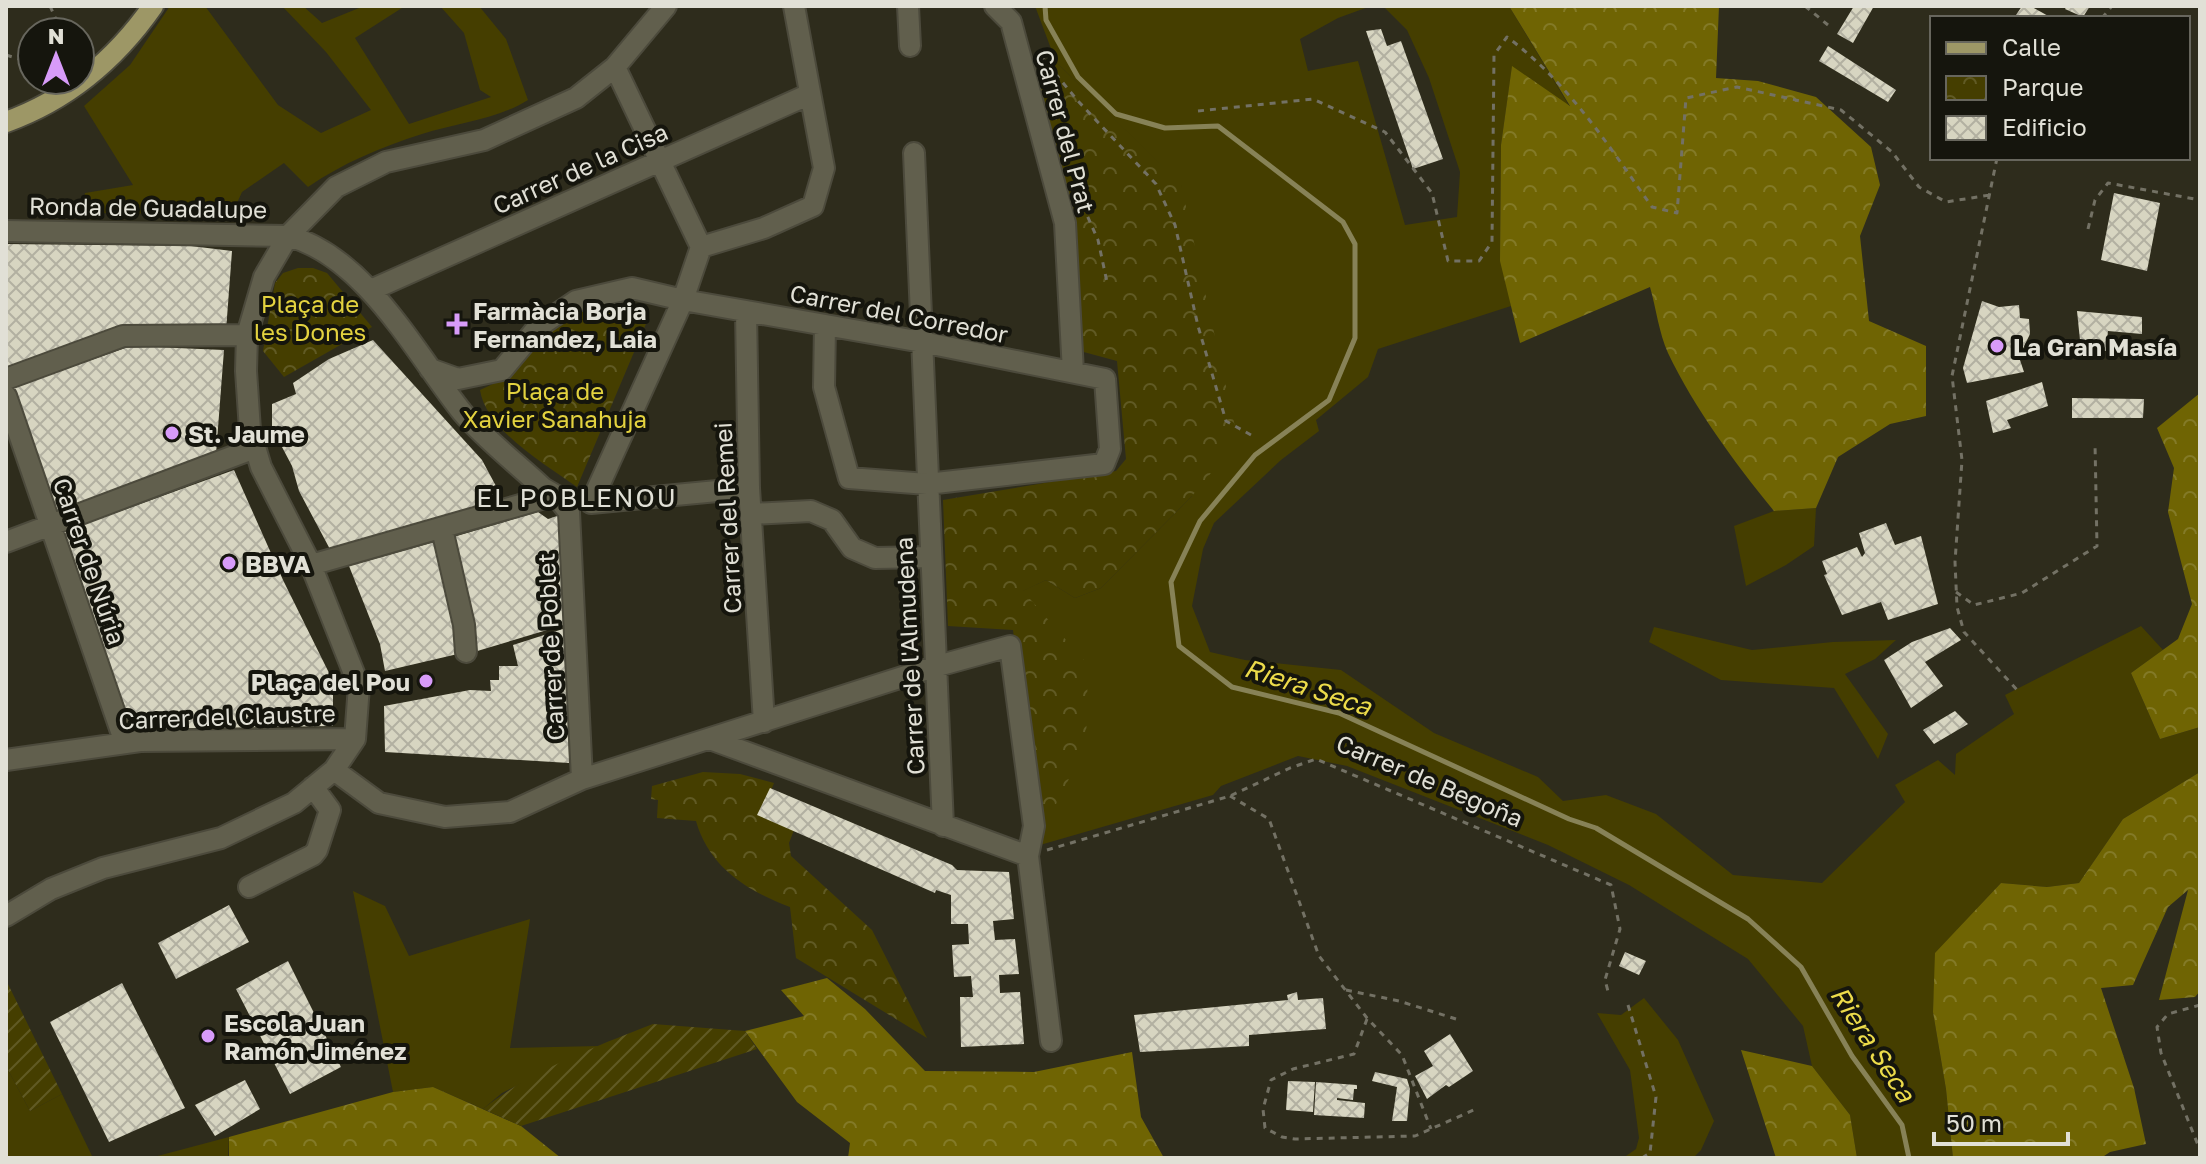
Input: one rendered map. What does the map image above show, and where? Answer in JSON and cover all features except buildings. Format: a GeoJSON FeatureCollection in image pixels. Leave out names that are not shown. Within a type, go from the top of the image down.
{"type":"FeatureCollection","features":[{"type":"Feature","properties":{"kind":"main road"},"geometry":{"type":"LineString","coordinates":[[6,122],[55,99],[99,68],[130,37],[153,6]]}},
{"type":"Feature","properties":{"kind":"street"},"geometry":{"type":"LineString","coordinates":[[6,916],[51,889],[103,868],[221,838],[294,803],[334,770],[355,739],[359,686],[311,565],[261,467],[250,430],[247,335],[264,277],[288,236],[336,187],[386,162],[484,140],[576,98],[615,67],[666,6]]}},
{"type":"Feature","properties":{"kind":"street"},"geometry":{"type":"LineString","coordinates":[[701,247],[764,228],[813,206],[824,168],[794,6]]}},
{"type":"Feature","properties":{"kind":"street"},"geometry":{"type":"LineString","coordinates":[[908,6],[910,46]]}},
{"type":"Feature","properties":{"kind":"street","name":"Carrer del Prat"},"geometry":{"type":"LineString","coordinates":[[995,6],[1011,22],[1065,223],[1073,372]]}},
{"type":"Feature","properties":{"kind":"street"},"geometry":{"type":"LineString","coordinates":[[615,67],[701,247],[683,300],[591,503],[749,488]]}},
{"type":"Feature","properties":{"kind":"street","name":"Carrer de la Cisa"},"geometry":{"type":"LineString","coordinates":[[371,290],[810,94]]}},
{"type":"Feature","properties":{"kind":"street","name":"Carrer de l'Almudena"},"geometry":{"type":"LineString","coordinates":[[914,153],[943,826]]}},
{"type":"Feature","properties":{"kind":"street","name":"Ronda de Guadalupe"},"geometry":{"type":"LineString","coordinates":[[6,231],[288,236]]}},
{"type":"Feature","properties":{"kind":"street"},"geometry":{"type":"LineString","coordinates":[[288,236],[308,241],[371,290],[465,415],[543,488],[555,495]]}},
{"type":"Feature","properties":{"kind":"street"},"geometry":{"type":"LineString","coordinates":[[430,369],[458,379],[502,370],[538,327],[576,301],[632,288],[683,300]]}},
{"type":"Feature","properties":{"kind":"street","name":"Carrer del Corredor"},"geometry":{"type":"LineString","coordinates":[[683,300],[922,342],[1105,379],[1110,449],[1104,464],[927,484]]}},
{"type":"Feature","properties":{"kind":"street","name":"Carrer del Remei"},"geometry":{"type":"LineString","coordinates":[[746,311],[749,488],[764,722]]}},
{"type":"Feature","properties":{"kind":"street"},"geometry":{"type":"LineString","coordinates":[[825,325],[824,387],[849,478],[927,484]]}},
{"type":"Feature","properties":{"kind":"street"},"geometry":{"type":"LineString","coordinates":[[6,379],[123,336],[247,335]]}},
{"type":"Feature","properties":{"kind":"street","name":"Carrer de Núria"},"geometry":{"type":"LineString","coordinates":[[6,396],[125,743]]}},
{"type":"Feature","properties":{"kind":"street"},"geometry":{"type":"LineString","coordinates":[[6,542],[255,448]]}},
{"type":"Feature","properties":{"kind":"street"},"geometry":{"type":"LineString","coordinates":[[311,565],[555,495]]}},
{"type":"Feature","properties":{"kind":"street","name":"Carrer de Poblet"},"geometry":{"type":"LineString","coordinates":[[555,495],[569,512],[582,779]]}},
{"type":"Feature","properties":{"kind":"street"},"geometry":{"type":"LineString","coordinates":[[751,514],[811,511],[832,520],[852,548],[875,558],[930,557]]}},
{"type":"Feature","properties":{"kind":"street"},"geometry":{"type":"LineString","coordinates":[[442,529],[464,625],[466,652]]}},
{"type":"Feature","properties":{"kind":"street"},"geometry":{"type":"LineString","coordinates":[[334,770],[379,803],[445,817],[510,812],[582,779],[934,667],[1010,646],[1034,826],[1028,856],[1051,1041]]}},
{"type":"Feature","properties":{"kind":"street","name":"Carrer del Claustre"},"geometry":{"type":"LineString","coordinates":[[6,760],[125,743],[355,739]]}},
{"type":"Feature","properties":{"kind":"street"},"geometry":{"type":"LineString","coordinates":[[710,739],[1028,856]]}},
{"type":"Feature","properties":{"kind":"street"},"geometry":{"type":"LineString","coordinates":[[249,887],[313,855],[317,850],[330,810],[313,787]]}},
{"type":"Feature","properties":{"kind":"path"},"geometry":{"type":"LineString","coordinates":[[1805,6],[1828,25]]}},
{"type":"Feature","properties":{"kind":"path"},"geometry":{"type":"LineString","coordinates":[[1198,111],[1313,99],[1385,132],[1432,193],[1448,261],[1479,261],[1492,242],[1494,55],[1507,37],[1532,55],[1593,123],[1652,207],[1677,213],[1686,98],[1737,87],[1841,110],[1892,152],[1919,187],[1946,202],[1990,195]]}},
{"type":"Feature","properties":{"kind":"path"},"geometry":{"type":"LineString","coordinates":[[1037,52],[1156,184],[1175,225],[1198,326],[1226,421],[1251,435]]}},
{"type":"Feature","properties":{"kind":"path"},"geometry":{"type":"LineString","coordinates":[[1997,160],[1952,376],[1962,460],[1956,592],[1964,632],[2019,692]]}},
{"type":"Feature","properties":{"kind":"path"},"geometry":{"type":"LineString","coordinates":[[2088,229],[2095,200],[2108,183],[2200,200]]}},
{"type":"Feature","properties":{"kind":"path"},"geometry":{"type":"LineString","coordinates":[[1956,592],[1974,605],[2022,593],[2097,546],[2095,443]]}},
{"type":"Feature","properties":{"kind":"path","name":"Carrer de Begoña"},"geometry":{"type":"LineString","coordinates":[[1028,856],[1230,796],[1316,759],[1611,885],[1620,929],[1605,980],[1609,995]]}},
{"type":"Feature","properties":{"kind":"path"},"geometry":{"type":"LineString","coordinates":[[1230,796],[1269,819],[1319,956],[1367,1018],[1402,1055],[1431,1129]]}},
{"type":"Feature","properties":{"kind":"path"},"geometry":{"type":"LineString","coordinates":[[1346,990],[1399,1001],[1456,1019]]}},
{"type":"Feature","properties":{"kind":"path"},"geometry":{"type":"LineString","coordinates":[[1628,1005],[1656,1097],[1650,1153],[1642,1158]]}},
{"type":"Feature","properties":{"kind":"path"},"geometry":{"type":"LineString","coordinates":[[2200,1005],[2168,1014],[2157,1027],[2161,1053],[2200,1150]]}},
{"type":"Feature","properties":{"kind":"path"},"geometry":{"type":"LineString","coordinates":[[1367,1018],[1354,1054],[1293,1069],[1271,1080],[1263,1109],[1265,1128],[1282,1137],[1295,1139],[1415,1136],[1476,1109]]}},
{"type":"Feature","properties":{"kind":"green space"},"geometry":{"type":"Polygon","coordinates":[[[170,6],[205,6],[278,105],[321,133],[371,110],[326,52],[282,6],[303,6],[322,23],[364,6],[405,6],[355,38],[409,124],[491,97],[480,90],[464,33],[440,6],[479,6],[506,39],[528,100],[491,116],[422,134],[377,150],[308,187],[284,163],[242,192],[232,214],[80,213],[85,193],[133,185],[84,106],[130,65],[170,6]]]}},
{"type":"Feature","properties":{"kind":"green space"},"geometry":{"type":"Polygon","coordinates":[[[1035,6],[1371,6],[1338,18],[1300,39],[1308,71],[1358,61],[1405,225],[1457,217],[1460,172],[1429,78],[1407,30],[1383,6],[1509,6],[1571,109],[1512,67],[1501,145],[1500,261],[1504,264],[1511,306],[1378,349],[1368,377],[1316,420],[1319,431],[1281,460],[1214,523],[1203,549],[1192,606],[1210,652],[1245,660],[1341,670],[1434,733],[1538,777],[1563,801],[1606,795],[1656,814],[1733,875],[1822,883],[1905,802],[1895,785],[1938,760],[1955,775],[1956,754],[2014,714],[2005,695],[2141,626],[2163,650],[2131,673],[2160,739],[2200,727],[2200,772],[2123,819],[2079,883],[2047,887],[2001,883],[1936,953],[1933,1012],[1946,1089],[1953,1158],[1857,1158],[1850,1115],[1812,1066],[1803,1026],[1748,959],[1629,885],[1548,845],[1347,766],[1298,756],[1221,786],[1213,795],[1040,845],[1022,591],[1046,580],[1075,598],[1101,588],[1192,496],[1181,185],[1056,62],[1035,6]]]}},
{"type":"Feature","properties":{"kind":"green space"},"geometry":{"type":"Polygon","coordinates":[[[1509,6],[1719,6],[1716,78],[1758,81],[1816,97],[1871,147],[1880,185],[1860,236],[1869,321],[1926,346],[1926,416],[1890,424],[1838,457],[1816,508],[1774,511],[1744,474],[1703,415],[1668,353],[1650,287],[1520,343],[1500,261],[1501,145],[1512,66],[1570,106],[1509,6]]]}},
{"type":"Feature","properties":{"kind":"green space"},"geometry":{"type":"Polygon","coordinates":[[[1056,62],[1181,184],[1238,440],[1192,496],[1101,588],[1075,598],[1046,580],[1023,591],[1088,665],[1086,746],[1039,837],[1013,630],[948,626],[943,500],[1116,471],[1126,459],[1117,361],[1080,351],[1034,74],[1056,62]]]}},
{"type":"Feature","properties":{"kind":"green space","name":"Plaça de les Dones"},"geometry":{"type":"Polygon","coordinates":[[[298,268],[313,268],[327,273],[372,327],[284,377],[263,351],[275,283],[283,273],[298,268]]]}},
{"type":"Feature","properties":{"kind":"green space","name":"Plaça de Xavier Sanahuja"},"geometry":{"type":"Polygon","coordinates":[[[620,305],[648,319],[577,487],[505,432],[493,419],[480,390],[510,376],[543,335],[585,310],[620,305]]]}},
{"type":"Feature","properties":{"kind":"green space"},"geometry":{"type":"Polygon","coordinates":[[[2200,393],[2200,727],[2160,739],[2131,673],[2178,639],[2192,604],[2168,512],[2174,468],[2157,428],[2200,393]]]}},
{"type":"Feature","properties":{"kind":"green space"},"geometry":{"type":"Polygon","coordinates":[[[1816,508],[1814,546],[1746,586],[1734,526],[1774,511],[1816,508]]]}},
{"type":"Feature","properties":{"kind":"green space"},"geometry":{"type":"Polygon","coordinates":[[[1654,627],[1752,650],[1896,640],[1875,659],[1845,674],[1888,734],[1878,759],[1834,688],[1721,680],[1649,642],[1654,627]]]}},
{"type":"Feature","properties":{"kind":"green space"},"geometry":{"type":"Polygon","coordinates":[[[703,772],[740,774],[774,783],[762,813],[794,830],[789,843],[791,856],[872,930],[927,1038],[796,958],[790,907],[759,893],[732,875],[710,852],[696,821],[657,818],[658,800],[651,799],[652,786],[703,772]]]}},
{"type":"Feature","properties":{"kind":"green space"},"geometry":{"type":"Polygon","coordinates":[[[2200,772],[2200,991],[2195,997],[2159,1000],[2188,890],[2168,907],[2133,985],[2101,988],[2134,1088],[2146,1144],[2110,1152],[2101,1158],[1953,1158],[1946,1089],[1933,1012],[1935,953],[2001,883],[2047,887],[2079,883],[2123,819],[2200,772]]]}},
{"type":"Feature","properties":{"kind":"green space"},"geometry":{"type":"Polygon","coordinates":[[[353,891],[385,906],[409,956],[530,919],[510,1048],[599,1046],[502,1093],[483,1109],[433,1087],[393,1092],[353,891]]]}},
{"type":"Feature","properties":{"kind":"green space"},"geometry":{"type":"Polygon","coordinates":[[[827,978],[865,1009],[925,1071],[1034,1072],[1132,1052],[1141,1117],[1164,1158],[848,1158],[850,1143],[797,1102],[745,1031],[804,1016],[781,990],[827,978]]]}},
{"type":"Feature","properties":{"kind":"green space"},"geometry":{"type":"Polygon","coordinates":[[[6,980],[62,1094],[30,1111],[6,1066],[6,980]]]}},
{"type":"Feature","properties":{"kind":"green space"},"geometry":{"type":"Polygon","coordinates":[[[1644,998],[1678,1040],[1714,1121],[1701,1150],[1693,1158],[1623,1158],[1636,1149],[1639,1138],[1630,1070],[1597,1013],[1621,1015],[1644,998]]]}},
{"type":"Feature","properties":{"kind":"green space"},"geometry":{"type":"Polygon","coordinates":[[[653,1024],[745,1031],[757,1049],[521,1126],[483,1109],[542,1071],[653,1024]]]}},
{"type":"Feature","properties":{"kind":"green space"},"geometry":{"type":"Polygon","coordinates":[[[1741,1050],[1812,1066],[1850,1115],[1857,1158],[1776,1158],[1741,1050]]]}},
{"type":"Feature","properties":{"kind":"green space"},"geometry":{"type":"Polygon","coordinates":[[[6,1066],[30,1111],[62,1094],[93,1158],[6,1158],[6,1066]]]}},
{"type":"Feature","properties":{"kind":"green space"},"geometry":{"type":"Polygon","coordinates":[[[433,1087],[521,1126],[561,1158],[229,1158],[229,1137],[393,1092],[433,1087]]]}},
{"type":"Feature","properties":{"kind":"green space"},"geometry":{"type":"Polygon","coordinates":[[[229,1137],[228,1158],[150,1158],[229,1137]]]}},
{"type":"Feature","properties":{"kind":"waterway","name":"Riera Seca"},"geometry":{"type":"LineString","coordinates":[[1045,6],[1046,20],[1078,77],[1116,114],[1165,128],[1218,126],[1343,222],[1355,244],[1355,338],[1329,400],[1255,455],[1200,521],[1171,582],[1179,646],[1232,687],[1339,713],[1569,819],[1596,828],[1748,919],[1801,967],[1852,1056],[1902,1125],[1909,1158]]}},
{"type":"Feature","properties":{"kind":"place","name":"Farmàcia Borja Fernandez, Laia"},"geometry":{"type":"Point","coordinates":[457,324]}},
{"type":"Feature","properties":{"kind":"place","name":"La Gran Masía"},"geometry":{"type":"Point","coordinates":[1997,346]}},
{"type":"Feature","properties":{"kind":"place","name":"St. Jaume"},"geometry":{"type":"Point","coordinates":[172,433]}},
{"type":"Feature","properties":{"kind":"place","name":"BBVA"},"geometry":{"type":"Point","coordinates":[229,563]}},
{"type":"Feature","properties":{"kind":"place","name":"Plaça del Pou"},"geometry":{"type":"Point","coordinates":[426,681]}},
{"type":"Feature","properties":{"kind":"place","name":"Escola Juan Ramón Jiménez"},"geometry":{"type":"Point","coordinates":[208,1036]}},
{"type":"Feature","properties":{"kind":"district","name":"EL POBLENOU"},"geometry":{"type":"Point","coordinates":[577,497]}}]}
